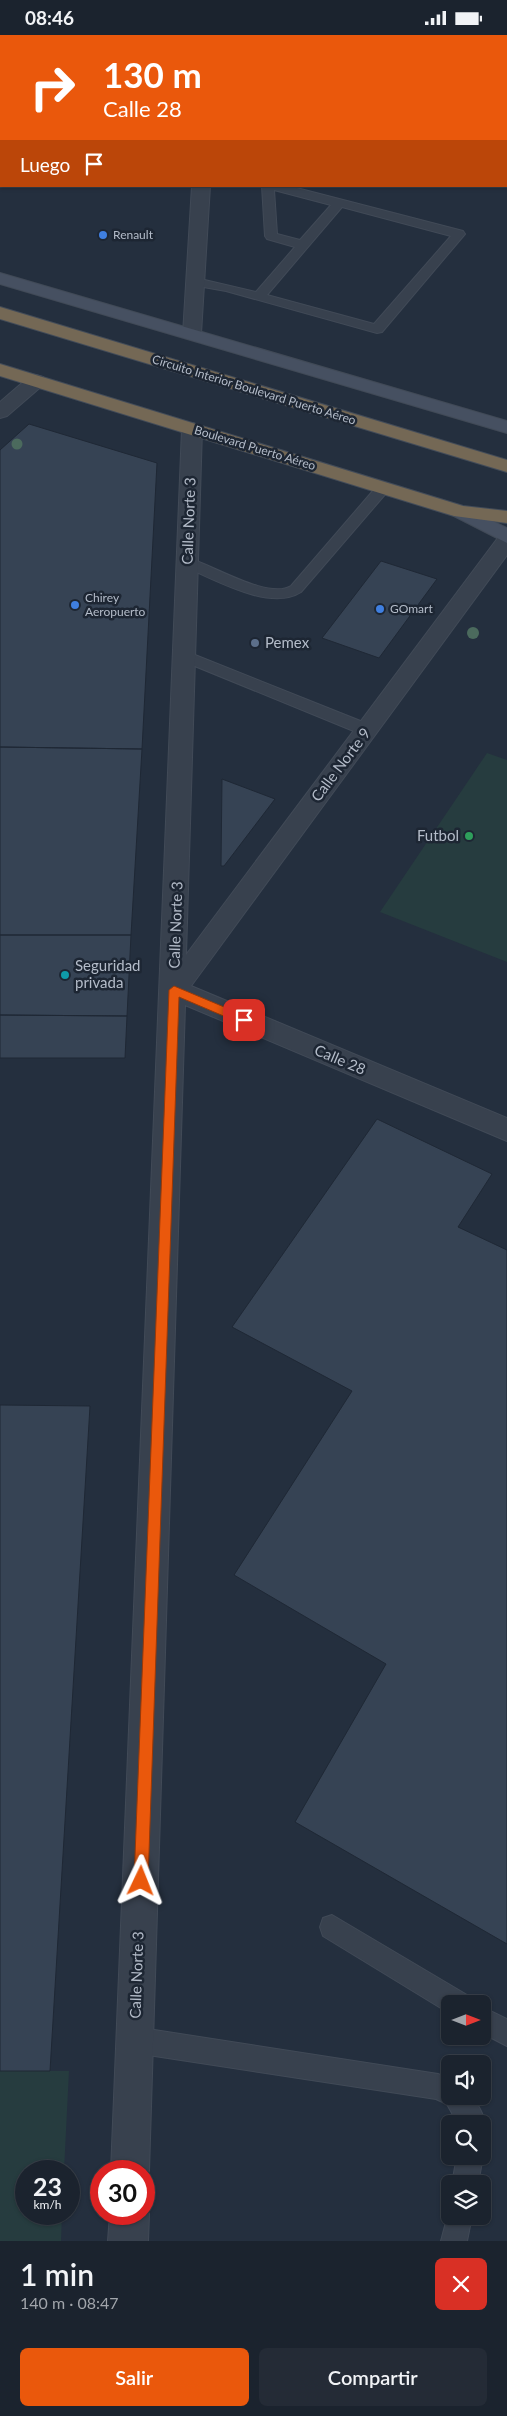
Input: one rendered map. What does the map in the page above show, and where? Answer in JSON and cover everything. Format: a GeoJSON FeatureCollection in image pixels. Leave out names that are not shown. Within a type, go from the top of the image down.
{"type":"FeatureCollection","features":[{"type":"Feature","properties":{"kind":"highway","name":"Circuito Interior Boulevard Puerto Aéreo"},"geometry":{"type":"LineString","coordinates":[[0,313],[507,466]]}},
{"type":"Feature","properties":{"kind":"highway","name":"Boulevard Puerto Aéreo"},"geometry":{"type":"LineString","coordinates":[[0,370],[461,512]]}},
{"type":"Feature","properties":{"kind":"highway"},"geometry":{"type":"LineString","coordinates":[[461,512],[507,517]]}},
{"type":"Feature","properties":{"kind":"main road"},"geometry":{"type":"LineString","coordinates":[[0,279],[507,427]]}},
{"type":"Feature","properties":{"kind":"main road","name":"Boulevard Puerto Aéreo"},"geometry":{"type":"LineString","coordinates":[[461,512],[507,538]]}},
{"type":"Feature","properties":{"kind":"street"},"geometry":{"type":"LineString","coordinates":[[192,335],[201,187]]}},
{"type":"Feature","properties":{"kind":"street"},"geometry":{"type":"LineString","coordinates":[[0,411],[36,381]]}},
{"type":"Feature","properties":{"kind":"street","name":"Calle Norte 3"},"geometry":{"type":"LineString","coordinates":[[130,2160],[174,990],[192,429]]}},
{"type":"Feature","properties":{"kind":"street","name":"Calle Norte 9"},"geometry":{"type":"LineString","coordinates":[[174,990],[507,538]]}},
{"type":"Feature","properties":{"kind":"street","name":"Calle 28"},"geometry":{"type":"LineString","coordinates":[[174,990],[507,1131]]}},
{"type":"Feature","properties":{"kind":"street"},"geometry":{"type":"LineString","coordinates":[[128,2241],[129,2225]]}},
{"type":"Feature","properties":{"kind":"lane"},"geometry":{"type":"LineString","coordinates":[[268,187],[271,236],[303,245]]}},
{"type":"Feature","properties":{"kind":"lane"},"geometry":{"type":"LineString","coordinates":[[196,282],[227,288],[377,329],[459,233],[278,187]]}},
{"type":"Feature","properties":{"kind":"lane"},"geometry":{"type":"LineString","coordinates":[[258,297],[340,202]]}},
{"type":"Feature","properties":{"kind":"lane"},"geometry":{"type":"LineString","coordinates":[[188,563],[266,594],[277,596],[288,594],[296,589],[383,488]]}},
{"type":"Feature","properties":{"kind":"lane"},"geometry":{"type":"LineString","coordinates":[[185,656],[367,730]]}},
{"type":"Feature","properties":{"kind":"lane"},"geometry":{"type":"LineString","coordinates":[[332,1927],[443,1995]]}},
{"type":"Feature","properties":{"kind":"lane"},"geometry":{"type":"LineString","coordinates":[[491,2024],[507,2033]]}},
{"type":"Feature","properties":{"kind":"lane"},"geometry":{"type":"LineString","coordinates":[[135,2039],[441,2088]]}},
{"type":"Feature","properties":{"kind":"lane"},"geometry":{"type":"LineString","coordinates":[[454,2241],[457,2225]]}},
{"type":"Feature","properties":{"kind":"green space","name":"Futbol"},"geometry":{"type":"Polygon","coordinates":[[[487,753],[507,760],[507,962],[380,912],[487,753]]]}},
{"type":"Feature","properties":{"kind":"green space"},"geometry":{"type":"Polygon","coordinates":[[[0,2071],[69,2071],[65,2160],[15,2160],[15,2225],[62,2225],[61,2241],[0,2241],[0,2071]]]}},
{"type":"Feature","properties":{"kind":"building","name":"Chirey Aeropuerto"},"geometry":{"type":"Polygon","coordinates":[[[29,424],[157,463],[142,749],[0,747],[0,450],[29,424]]]}},
{"type":"Feature","properties":{"kind":"building","name":"GOmart"},"geometry":{"type":"Polygon","coordinates":[[[381,561],[437,579],[379,658],[322,638],[381,561]]]}},
{"type":"Feature","properties":{"kind":"building"},"geometry":{"type":"Polygon","coordinates":[[[0,747],[142,749],[131,935],[0,935],[0,747]]]}},
{"type":"Feature","properties":{"kind":"building"},"geometry":{"type":"Polygon","coordinates":[[[222,779],[275,799],[224,866],[221,866],[222,779]]]}},
{"type":"Feature","properties":{"kind":"building","name":"Seguridad privada"},"geometry":{"type":"Polygon","coordinates":[[[0,935],[131,935],[127,1016],[0,1015],[0,935]]]}},
{"type":"Feature","properties":{"kind":"building"},"geometry":{"type":"Polygon","coordinates":[[[0,1015],[127,1016],[125,1058],[0,1058],[0,1015]]]}},
{"type":"Feature","properties":{"kind":"building"},"geometry":{"type":"Polygon","coordinates":[[[377,1119],[492,1174],[458,1227],[507,1250],[507,1944],[295,1822],[386,1664],[234,1575],[352,1391],[232,1327],[377,1119]]]}},
{"type":"Feature","properties":{"kind":"building"},"geometry":{"type":"Polygon","coordinates":[[[0,1405],[90,1406],[50,2071],[0,2071],[0,1405]]]}},
{"type":"Feature","properties":{"kind":"place","name":"Renault"},"geometry":{"type":"Point","coordinates":[103,235]}},
{"type":"Feature","properties":{"kind":"place","name":"Chirey Aeropuerto"},"geometry":{"type":"Point","coordinates":[75,605]}},
{"type":"Feature","properties":{"kind":"place","name":"GOmart"},"geometry":{"type":"Point","coordinates":[380,609]}},
{"type":"Feature","properties":{"kind":"place","name":"Pemex"},"geometry":{"type":"Point","coordinates":[255,643]}},
{"type":"Feature","properties":{"kind":"place","name":"Futbol"},"geometry":{"type":"Point","coordinates":[469,836]}},
{"type":"Feature","properties":{"kind":"place","name":"Seguridad privada"},"geometry":{"type":"Point","coordinates":[65,975]}},
{"type":"Feature","properties":{"kind":"route"},"geometry":{"type":"LineString","coordinates":[[141,1881],[174,990],[244,1020]]}}]}
